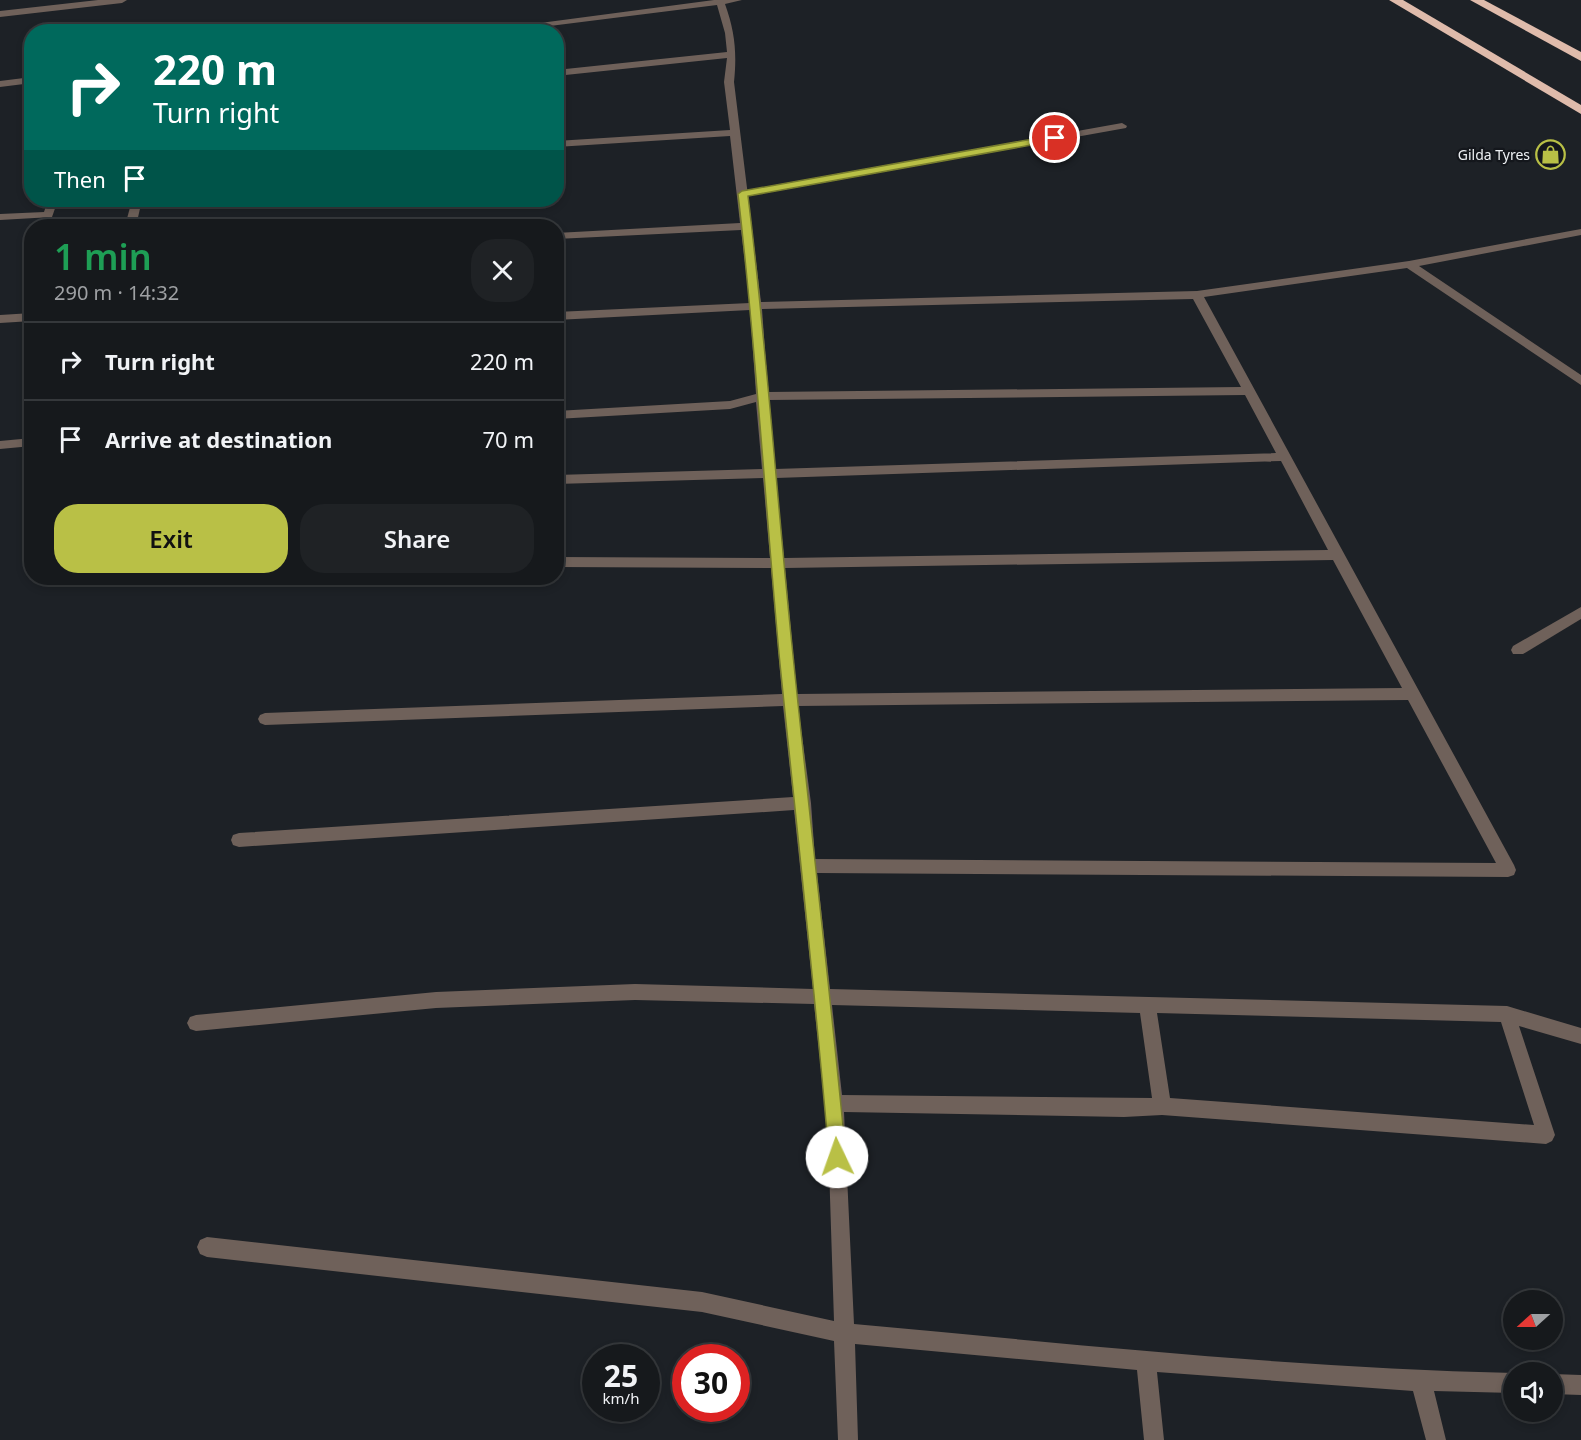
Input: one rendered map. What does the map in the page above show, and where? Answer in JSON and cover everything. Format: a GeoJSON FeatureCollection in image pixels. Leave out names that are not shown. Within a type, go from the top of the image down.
{"type":"FeatureCollection","features":[{"type":"Feature","properties":{"kind":"highway"},"geometry":{"type":"LineString","coordinates":[[1395,0],[1581,110]]}},
{"type":"Feature","properties":{"kind":"highway"},"geometry":{"type":"LineString","coordinates":[[1476,0],[1581,57]]}},
{"type":"Feature","properties":{"kind":"street"},"geometry":{"type":"LineString","coordinates":[[0,14],[122,0]]}},
{"type":"Feature","properties":{"kind":"street"},"geometry":{"type":"LineString","coordinates":[[540,24],[737,0]]}},
{"type":"Feature","properties":{"kind":"street"},"geometry":{"type":"LineString","coordinates":[[720,2],[733,45],[729,82],[756,306],[790,700],[803,803],[833,1103],[848,1440]]}},
{"type":"Feature","properties":{"kind":"street"},"geometry":{"type":"LineString","coordinates":[[564,72],[733,45]]}},
{"type":"Feature","properties":{"kind":"street"},"geometry":{"type":"LineString","coordinates":[[0,84],[24,81]]}},
{"type":"Feature","properties":{"kind":"street"},"geometry":{"type":"LineString","coordinates":[[742,194],[1122,126]]}},
{"type":"Feature","properties":{"kind":"street"},"geometry":{"type":"LineString","coordinates":[[564,144],[735,133]]}},
{"type":"Feature","properties":{"kind":"street"},"geometry":{"type":"LineString","coordinates":[[0,218],[48,215],[50,207]]}},
{"type":"Feature","properties":{"kind":"street"},"geometry":{"type":"LineString","coordinates":[[564,236],[747,226]]}},
{"type":"Feature","properties":{"kind":"street"},"geometry":{"type":"LineString","coordinates":[[564,316],[756,306],[1197,296],[1409,264],[1581,232]]}},
{"type":"Feature","properties":{"kind":"street"},"geometry":{"type":"LineString","coordinates":[[1409,264],[1581,381]]}},
{"type":"Feature","properties":{"kind":"street"},"geometry":{"type":"LineString","coordinates":[[809,866],[1508,870],[1197,296]]}},
{"type":"Feature","properties":{"kind":"street"},"geometry":{"type":"LineString","coordinates":[[0,319],[24,318]]}},
{"type":"Feature","properties":{"kind":"street"},"geometry":{"type":"LineString","coordinates":[[564,415],[730,405],[762,396],[1249,391]]}},
{"type":"Feature","properties":{"kind":"street"},"geometry":{"type":"LineString","coordinates":[[0,445],[24,443]]}},
{"type":"Feature","properties":{"kind":"street"},"geometry":{"type":"LineString","coordinates":[[564,480],[1284,457]]}},
{"type":"Feature","properties":{"kind":"street"},"geometry":{"type":"LineString","coordinates":[[564,562],[777,563],[1337,555]]}},
{"type":"Feature","properties":{"kind":"street"},"geometry":{"type":"LineString","coordinates":[[1518,650],[1581,612]]}},
{"type":"Feature","properties":{"kind":"street"},"geometry":{"type":"LineString","coordinates":[[265,719],[790,700],[1413,694]]}},
{"type":"Feature","properties":{"kind":"street"},"geometry":{"type":"LineString","coordinates":[[239,840],[803,803]]}},
{"type":"Feature","properties":{"kind":"street"},"geometry":{"type":"LineString","coordinates":[[196,1023],[436,1000],[635,992],[1507,1014],[1581,1036]]}},
{"type":"Feature","properties":{"kind":"street"},"geometry":{"type":"LineString","coordinates":[[1147,1004],[1162,1106]]}},
{"type":"Feature","properties":{"kind":"street"},"geometry":{"type":"LineString","coordinates":[[833,1103],[1124,1108],[1162,1106],[1545,1135],[1507,1014]]}},
{"type":"Feature","properties":{"kind":"street"},"geometry":{"type":"LineString","coordinates":[[207,1247],[702,1302],[844,1333],[1146,1361],[1421,1382],[1503,1383]]}},
{"type":"Feature","properties":{"kind":"street"},"geometry":{"type":"LineString","coordinates":[[1146,1361],[1154,1440]]}},
{"type":"Feature","properties":{"kind":"street"},"geometry":{"type":"LineString","coordinates":[[1421,1382],[1436,1440]]}},
{"type":"Feature","properties":{"kind":"street"},"geometry":{"type":"LineString","coordinates":[[1563,1384],[1581,1385]]}},
{"type":"Feature","properties":{"kind":"place","name":"Gilda Tyres"},"geometry":{"type":"Point","coordinates":[1551,154]}},
{"type":"Feature","properties":{"kind":"route"},"geometry":{"type":"LineString","coordinates":[[837,1157],[837,1135],[823,997],[790,700],[756,306],[742,194],[1055,138]]}}]}
